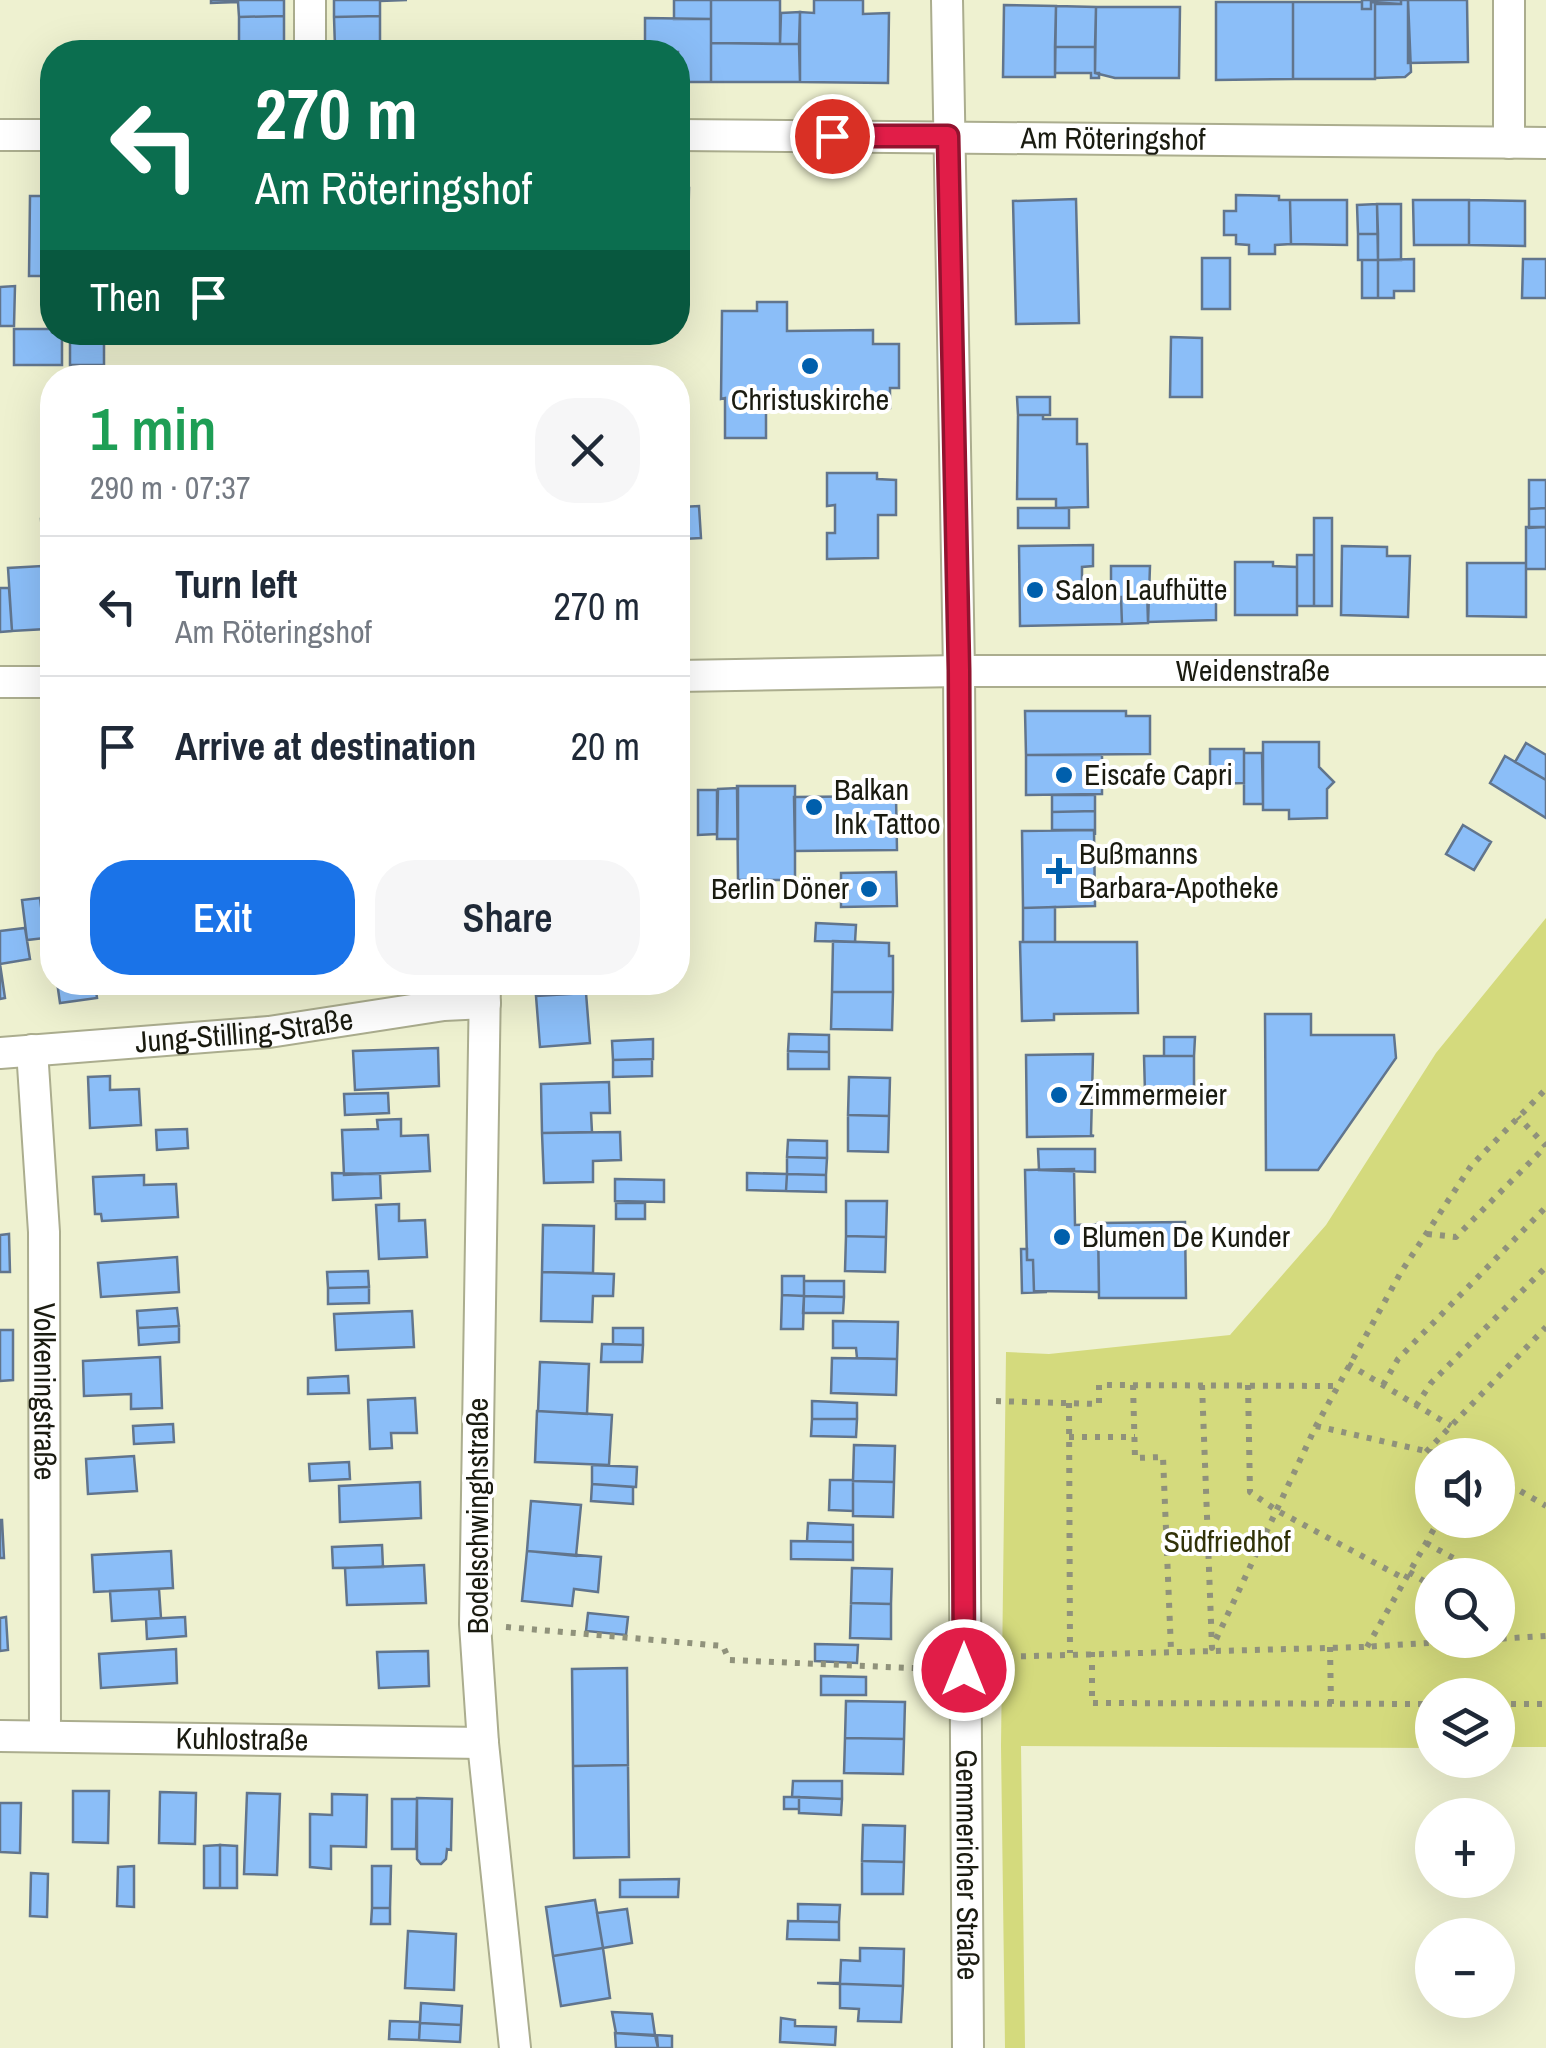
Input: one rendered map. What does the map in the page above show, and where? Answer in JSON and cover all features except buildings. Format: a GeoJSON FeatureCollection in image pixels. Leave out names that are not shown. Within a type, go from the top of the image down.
{"type":"FeatureCollection","features":[{"type":"Feature","properties":{"kind":"street"},"geometry":{"type":"LineString","coordinates":[[310,0],[310,40]]}},
{"type":"Feature","properties":{"kind":"street","name":"Gemmericher Straße"},"geometry":{"type":"LineString","coordinates":[[947,0],[959,670],[968,2048]]}},
{"type":"Feature","properties":{"kind":"street"},"geometry":{"type":"LineString","coordinates":[[1509,0],[1510,143]]}},
{"type":"Feature","properties":{"kind":"street"},"geometry":{"type":"LineString","coordinates":[[0,135],[40,135]]}},
{"type":"Feature","properties":{"kind":"street","name":"Am Röteringshof"},"geometry":{"type":"LineString","coordinates":[[690,136],[1546,143]]}},
{"type":"Feature","properties":{"kind":"street","name":"Weidenstraße"},"geometry":{"type":"LineString","coordinates":[[690,676],[959,670],[1546,671]]}},
{"type":"Feature","properties":{"kind":"street"},"geometry":{"type":"LineString","coordinates":[[0,682],[40,682]]}},
{"type":"Feature","properties":{"kind":"street","name":"Jung-Stilling-Straße"},"geometry":{"type":"LineString","coordinates":[[0,1053],[268,1032],[444,1005],[478,995]]}},
{"type":"Feature","properties":{"kind":"street","name":"Bodelschwinghstraße"},"geometry":{"type":"LineString","coordinates":[[485,995],[475,1624],[483,1742],[515,2048]]}},
{"type":"Feature","properties":{"kind":"street","name":"Volkeningstraße"},"geometry":{"type":"LineString","coordinates":[[32,1050],[44,1232],[44,1736]]}},
{"type":"Feature","properties":{"kind":"street","name":"Kuhlostraße"},"geometry":{"type":"LineString","coordinates":[[0,1736],[483,1742]]}},
{"type":"Feature","properties":{"kind":"path"},"geometry":{"type":"LineString","coordinates":[[1212,1648],[1348,1364],[1471,1166],[1546,1089]]}},
{"type":"Feature","properties":{"kind":"path"},"geometry":{"type":"LineString","coordinates":[[1426,1234],[1456,1237],[1546,1146],[1518,1118]]}},
{"type":"Feature","properties":{"kind":"path"},"geometry":{"type":"LineString","coordinates":[[1383,1385],[1398,1359],[1546,1207]]}},
{"type":"Feature","properties":{"kind":"path"},"geometry":{"type":"LineString","coordinates":[[1416,1406],[1431,1383],[1546,1267]]}},
{"type":"Feature","properties":{"kind":"path"},"geometry":{"type":"LineString","coordinates":[[1439,1438],[1546,1327]]}},
{"type":"Feature","properties":{"kind":"path"},"geometry":{"type":"LineString","coordinates":[[1348,1364],[1450,1426]]}},
{"type":"Feature","properties":{"kind":"path"},"geometry":{"type":"LineString","coordinates":[[1133,1384],[1136,1458],[1163,1457],[1171,1650]]}},
{"type":"Feature","properties":{"kind":"path"},"geometry":{"type":"LineString","coordinates":[[962,1400],[1099,1404],[1099,1385],[1336,1386]]}},
{"type":"Feature","properties":{"kind":"path"},"geometry":{"type":"LineString","coordinates":[[1202,1385],[1212,1648]]}},
{"type":"Feature","properties":{"kind":"path"},"geometry":{"type":"LineString","coordinates":[[1248,1385],[1250,1492],[1276,1510],[1415,1579]]}},
{"type":"Feature","properties":{"kind":"path"},"geometry":{"type":"LineString","coordinates":[[1069,1403],[1070,1653]]}},
{"type":"Feature","properties":{"kind":"path"},"geometry":{"type":"LineString","coordinates":[[1316,1426],[1415,1449]]}},
{"type":"Feature","properties":{"kind":"path"},"geometry":{"type":"LineString","coordinates":[[1069,1437],[1134,1437]]}},
{"type":"Feature","properties":{"kind":"path"},"geometry":{"type":"LineString","coordinates":[[1515,1488],[1546,1506]]}},
{"type":"Feature","properties":{"kind":"path"},"geometry":{"type":"LineString","coordinates":[[1367,1647],[1429,1538]]}},
{"type":"Feature","properties":{"kind":"path"},"geometry":{"type":"LineString","coordinates":[[1426,1543],[1453,1558]]}},
{"type":"Feature","properties":{"kind":"path"},"geometry":{"type":"LineString","coordinates":[[475,1624],[722,1646],[729,1660],[964,1670]]}},
{"type":"Feature","properties":{"kind":"path"},"geometry":{"type":"LineString","coordinates":[[1515,1638],[1546,1636]]}},
{"type":"Feature","properties":{"kind":"path"},"geometry":{"type":"LineString","coordinates":[[998,1657],[1415,1644]]}},
{"type":"Feature","properties":{"kind":"path"},"geometry":{"type":"LineString","coordinates":[[1330,1647],[1331,1704]]}},
{"type":"Feature","properties":{"kind":"path"},"geometry":{"type":"LineString","coordinates":[[1092,1652],[1092,1704],[1415,1704]]}},
{"type":"Feature","properties":{"kind":"path"},"geometry":{"type":"LineString","coordinates":[[1515,1704],[1546,1704]]}},
{"type":"Feature","properties":{"kind":"green space","name":"Südfriedhof"},"geometry":{"type":"Polygon","coordinates":[[[1546,918],[1546,1747],[1515,1747],[1515,1678],[1415,1678],[1415,1748],[1021,1746],[1025,2048],[1005,2048],[1001,1746],[1006,1352],[1049,1354],[1230,1335],[1326,1225],[1436,1053],[1546,918]]]}},
{"type":"Feature","properties":{"kind":"place","name":"Christuskirche"},"geometry":{"type":"Point","coordinates":[810,366]}},
{"type":"Feature","properties":{"kind":"place","name":"Salon Laufhütte"},"geometry":{"type":"Point","coordinates":[1035,590]}},
{"type":"Feature","properties":{"kind":"place","name":"Eiscafe Capri"},"geometry":{"type":"Point","coordinates":[1064,775]}},
{"type":"Feature","properties":{"kind":"place","name":"Balkan Ink Tattoo"},"geometry":{"type":"Point","coordinates":[814,807]}},
{"type":"Feature","properties":{"kind":"place","name":"Bußmanns Barbara-Apotheke"},"geometry":{"type":"Point","coordinates":[1059,871]}},
{"type":"Feature","properties":{"kind":"place","name":"Berlin Döner"},"geometry":{"type":"Point","coordinates":[869,889]}},
{"type":"Feature","properties":{"kind":"place","name":"Zimmermeier"},"geometry":{"type":"Point","coordinates":[1059,1095]}},
{"type":"Feature","properties":{"kind":"place","name":"Blumen De Kunder"},"geometry":{"type":"Point","coordinates":[1062,1237]}},
{"type":"Feature","properties":{"kind":"route"},"geometry":{"type":"LineString","coordinates":[[832,136],[948,136],[959,670],[964,1670]]}}]}
